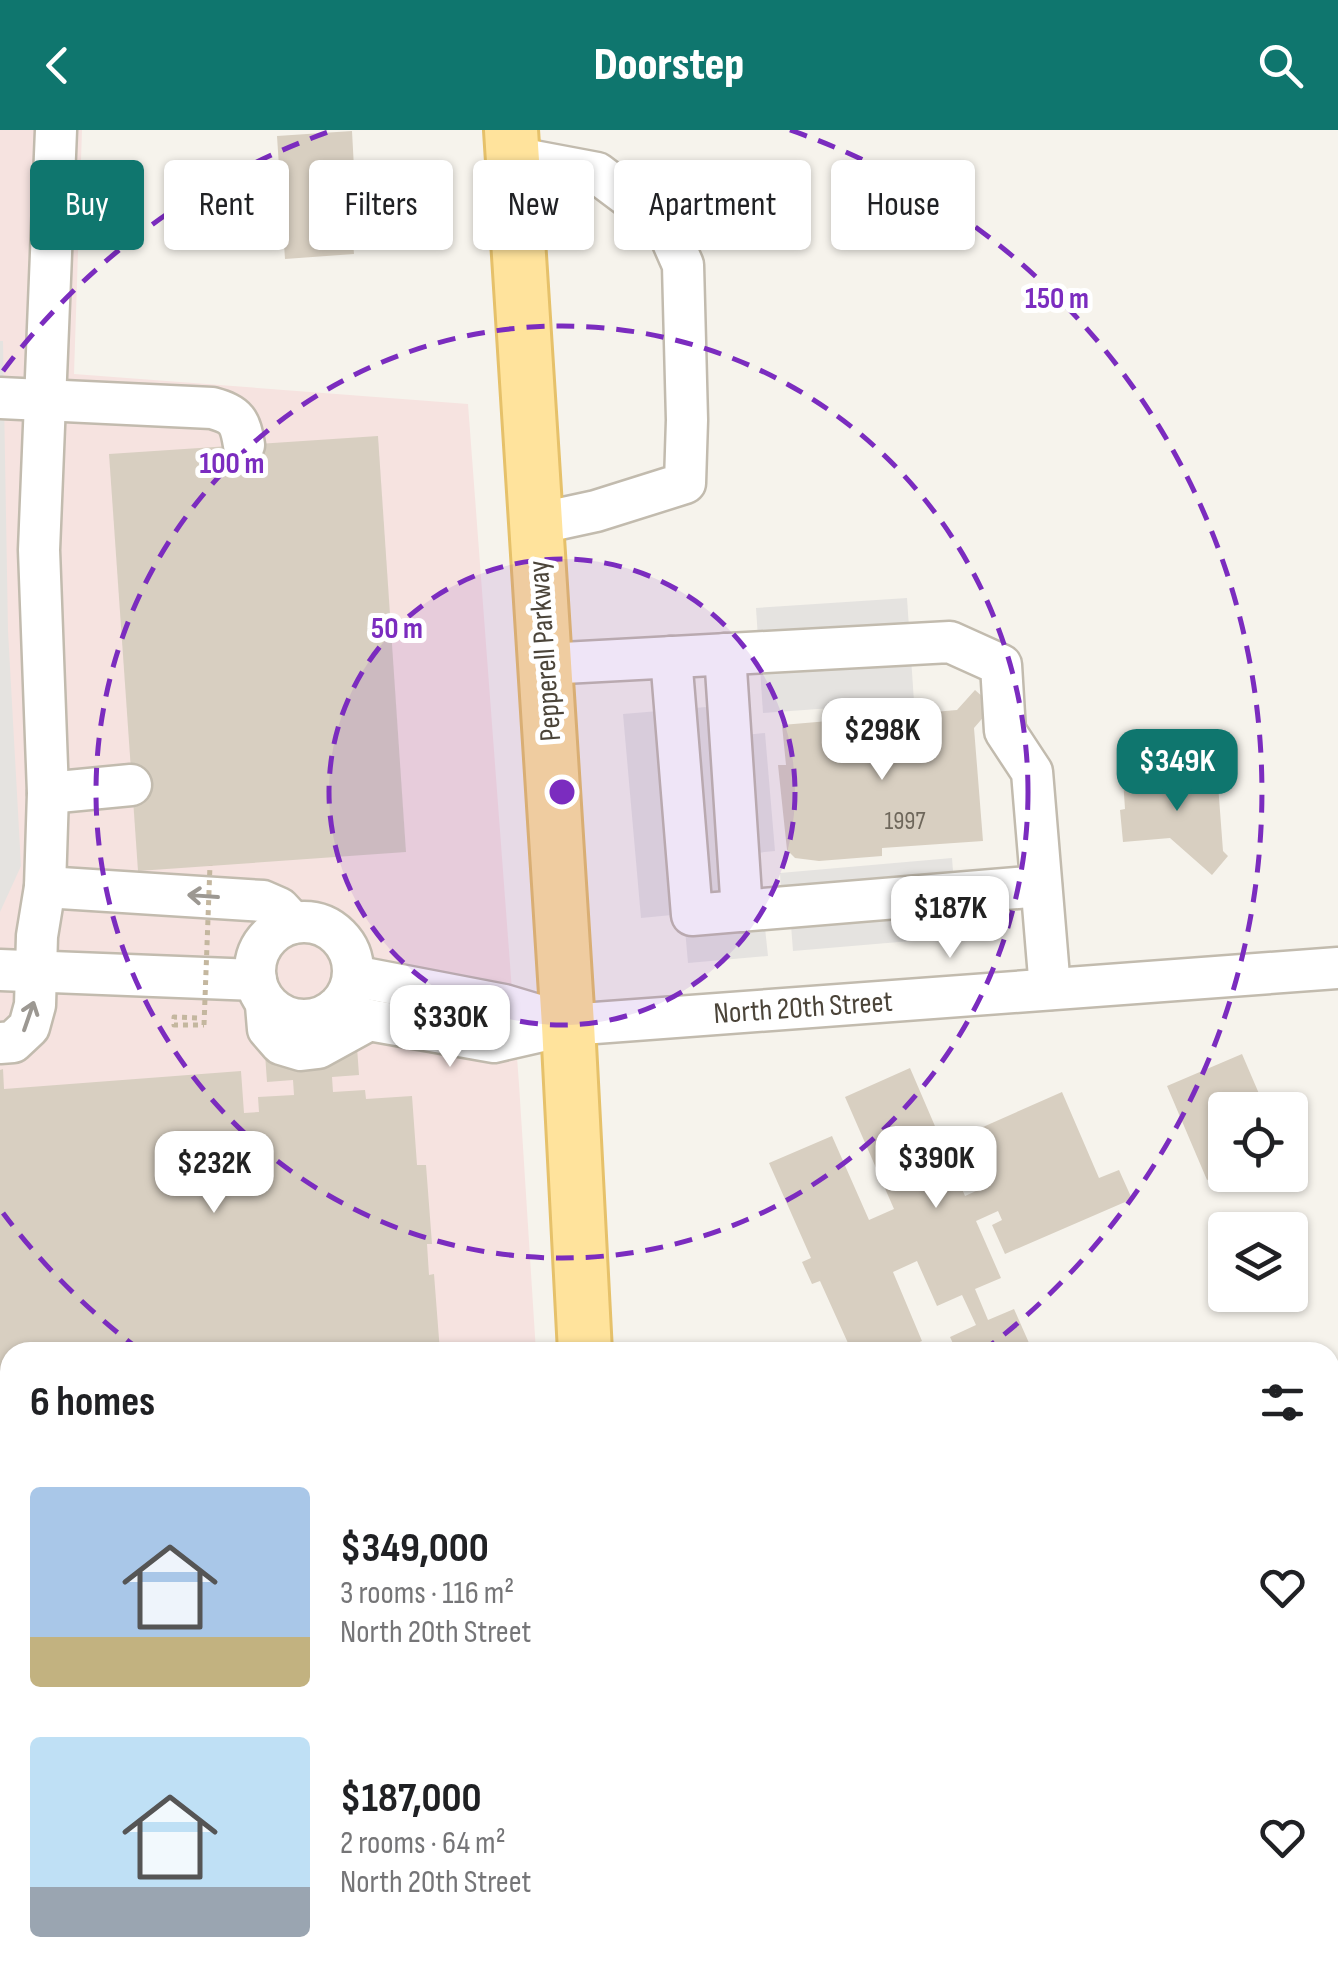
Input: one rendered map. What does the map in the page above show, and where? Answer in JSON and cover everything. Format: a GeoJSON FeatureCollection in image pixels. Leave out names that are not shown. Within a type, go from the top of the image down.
{"type":"FeatureCollection","features":[{"type":"Feature","properties":{"kind":"main road","name":"Pepperell Parkway"},"geometry":{"type":"LineString","coordinates":[[512,143],[584,1342]]}},
{"type":"Feature","properties":{"kind":"street"},"geometry":{"type":"LineString","coordinates":[[18,971],[38,936],[46,887],[48,810],[39,550],[56,130]]}},
{"type":"Feature","properties":{"kind":"street"},"geometry":{"type":"LineString","coordinates":[[512,143],[597,173],[665,224],[682,265],[688,420],[685,484],[596,511],[536,524]]}},
{"type":"Feature","properties":{"kind":"street"},"geometry":{"type":"LineString","coordinates":[[0,398],[212,408],[229,413],[241,424],[244,445]]}},
{"type":"Feature","properties":{"kind":"street"},"geometry":{"type":"LineString","coordinates":[[546,664],[950,642],[1001,665],[1005,731],[1032,772],[1050,989]]}},
{"type":"Feature","properties":{"kind":"street"},"geometry":{"type":"LineString","coordinates":[[725,654],[742,911]]}},
{"type":"Feature","properties":{"kind":"street"},"geometry":{"type":"LineString","coordinates":[[671,657],[692,916],[1041,886]]}},
{"type":"Feature","properties":{"kind":"street"},"geometry":{"type":"LineString","coordinates":[[48,810],[131,785]]}},
{"type":"Feature","properties":{"kind":"street"},"geometry":{"type":"LineString","coordinates":[[48,810],[76,862],[112,890]]}},
{"type":"Feature","properties":{"kind":"street"},"geometry":{"type":"LineString","coordinates":[[46,887],[263,901],[279,908],[293,922]]}},
{"type":"Feature","properties":{"kind":"street"},"geometry":{"type":"LineString","coordinates":[[352,1002],[352,960],[347,946],[324,926],[309,921],[293,922],[279,928],[260,950],[256,964],[261,991],[277,1012],[291,1018],[322,1017],[352,1002],[504,1005],[568,1024]]}},
{"type":"Feature","properties":{"kind":"street","name":"North 20th Street"},"geometry":{"type":"LineString","coordinates":[[568,1024],[1338,968]]}},
{"type":"Feature","properties":{"kind":"street"},"geometry":{"type":"LineString","coordinates":[[18,971],[261,991]]}},
{"type":"Feature","properties":{"kind":"street"},"geometry":{"type":"LineString","coordinates":[[0,1043],[13,1042],[28,1027],[34,1005],[18,971]]}},
{"type":"Feature","properties":{"kind":"path"},"geometry":{"type":"LineString","coordinates":[[197,1018],[174,1018],[174,1025],[204,1025],[210,865]]}},
{"type":"Feature","properties":{"kind":"shaded area"},"geometry":{"type":"Polygon","coordinates":[[[0,130],[82,130],[81,160],[30,160],[30,250],[78,250],[74,374],[468,404],[535,1342],[0,1342],[0,130]]]}},
{"type":"Feature","properties":{"kind":"shaded area"},"geometry":{"type":"Polygon","coordinates":[[[0,341],[8,631],[21,866],[0,912],[0,341]]]}},
{"type":"Feature","properties":{"kind":"shaded area"},"geometry":{"type":"Polygon","coordinates":[[[907,598],[914,702],[763,713],[756,608],[907,598]]]}},
{"type":"Feature","properties":{"kind":"shaded area"},"geometry":{"type":"Polygon","coordinates":[[[742,704],[745,735],[765,733],[775,851],[756,853],[760,896],[781,894],[780,873],[952,858],[958,937],[793,951],[791,925],[765,928],[768,956],[688,963],[685,929],[672,915],[641,918],[623,714],[742,704]]]}},
{"type":"Feature","properties":{"kind":"building"},"geometry":{"type":"Polygon","coordinates":[[[352,131],[354,160],[309,160],[309,250],[354,250],[354,254],[285,259],[284,250],[289,250],[289,160],[279,160],[277,136],[352,131]]]}},
{"type":"Feature","properties":{"kind":"building"},"geometry":{"type":"Polygon","coordinates":[[[378,436],[406,852],[138,871],[109,454],[378,436]]]}},
{"type":"Feature","properties":{"kind":"building"},"geometry":{"type":"Polygon","coordinates":[[[975,690],[993,706],[974,728],[983,841],[882,848],[882,856],[819,861],[795,858],[787,850],[778,765],[786,765],[782,725],[957,710],[975,690]]]}},
{"type":"Feature","properties":{"kind":"building"},"geometry":{"type":"Polygon","coordinates":[[[1217,771],[1223,851],[1228,856],[1212,875],[1170,838],[1123,842],[1123,779],[1217,771]]]}},
{"type":"Feature","properties":{"kind":"building"},"geometry":{"type":"Polygon","coordinates":[[[329,1027],[357,1047],[359,1075],[332,1077],[333,1092],[365,1090],[366,1099],[412,1096],[417,1165],[426,1165],[432,1244],[427,1244],[429,1275],[434,1274],[439,1342],[0,1342],[0,1070],[3,1069],[4,1089],[241,1071],[244,1113],[259,1112],[258,1097],[294,1095],[293,1080],[267,1082],[265,1054],[289,1030],[329,1027]]]}},
{"type":"Feature","properties":{"kind":"building"},"geometry":{"type":"Polygon","coordinates":[[[1242,1054],[1258,1092],[1208,1092],[1207,1180],[1167,1086],[1242,1054]]]}},
{"type":"Feature","properties":{"kind":"building"},"geometry":{"type":"Polygon","coordinates":[[[910,1068],[965,1196],[987,1186],[975,1158],[969,1161],[958,1138],[1062,1092],[1099,1178],[1119,1170],[1132,1199],[1005,1254],[992,1225],[1002,1220],[998,1211],[976,1221],[1001,1278],[975,1289],[988,1320],[1014,1309],[1029,1342],[952,1342],[950,1337],[976,1325],[962,1295],[937,1306],[917,1261],[893,1272],[922,1341],[847,1342],[820,1281],[812,1284],[802,1262],[811,1258],[769,1163],[832,1136],[869,1220],[894,1209],[845,1097],[910,1068]]]}}]}
